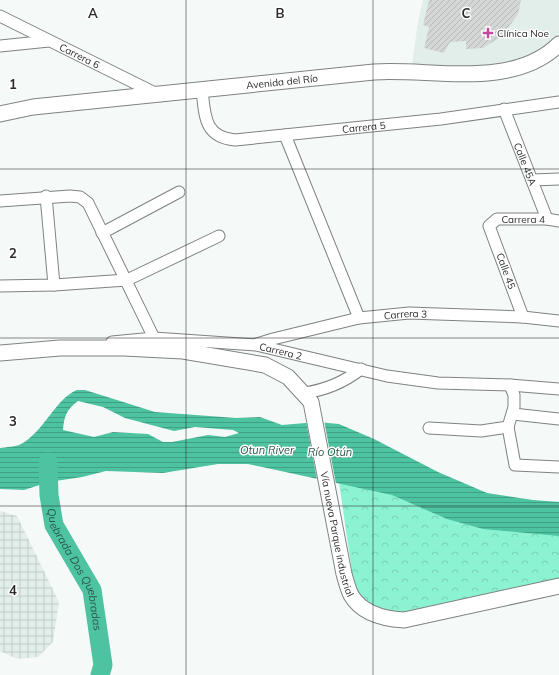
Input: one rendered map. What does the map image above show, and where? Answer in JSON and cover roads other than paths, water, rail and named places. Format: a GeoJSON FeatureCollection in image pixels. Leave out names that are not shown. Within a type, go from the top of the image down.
{"type":"FeatureCollection","features":[{"type":"Feature","properties":{"kind":"main road","name":"Avenida del Río"},"geometry":{"type":"LineString","coordinates":[[0,114],[33,107],[394,71],[442,75],[472,75],[525,65],[549,53],[559,44]]}},
{"type":"Feature","properties":{"kind":"main road","name":"Carrera 2"},"geometry":{"type":"LineString","coordinates":[[0,353],[60,348]]}},
{"type":"Feature","properties":{"kind":"main road"},"geometry":{"type":"LineString","coordinates":[[60,348],[156,349],[235,359],[265,365],[288,376],[307,398]]}},
{"type":"Feature","properties":{"kind":"main road","name":"Vía nueva Parque industrial"},"geometry":{"type":"LineString","coordinates":[[307,398],[344,574],[352,596],[372,613],[390,619],[404,620],[559,586]]}},
{"type":"Feature","properties":{"kind":"street","name":"Carrera 6"},"geometry":{"type":"LineString","coordinates":[[0,16],[158,95]]}},
{"type":"Feature","properties":{"kind":"street"},"geometry":{"type":"LineString","coordinates":[[0,46],[50,41]]}},
{"type":"Feature","properties":{"kind":"street","name":"Carrera 5"},"geometry":{"type":"LineString","coordinates":[[202,90],[206,120],[216,134],[224,139],[235,140],[441,119],[559,102]]}},
{"type":"Feature","properties":{"kind":"street","name":"Calle 45A"},"geometry":{"type":"LineString","coordinates":[[504,109],[547,219]]}},
{"type":"Feature","properties":{"kind":"street"},"geometry":{"type":"LineString","coordinates":[[285,136],[359,318]]}},
{"type":"Feature","properties":{"kind":"street"},"geometry":{"type":"LineString","coordinates":[[532,180],[559,179]]}},
{"type":"Feature","properties":{"kind":"street"},"geometry":{"type":"LineString","coordinates":[[102,233],[179,192]]}},
{"type":"Feature","properties":{"kind":"street"},"geometry":{"type":"LineString","coordinates":[[46,196],[54,285]]}},
{"type":"Feature","properties":{"kind":"street"},"geometry":{"type":"LineString","coordinates":[[0,201],[46,196],[80,196],[88,203],[127,280],[154,338]]}},
{"type":"Feature","properties":{"kind":"street","name":"Carrera 4"},"geometry":{"type":"LineString","coordinates":[[489,226],[498,219],[547,219],[559,221]]}},
{"type":"Feature","properties":{"kind":"street","name":"Calle 45"},"geometry":{"type":"LineString","coordinates":[[489,226],[523,317]]}},
{"type":"Feature","properties":{"kind":"street"},"geometry":{"type":"LineString","coordinates":[[0,286],[54,285],[127,280],[219,236]]}},
{"type":"Feature","properties":{"kind":"street","name":"Carrera 3"},"geometry":{"type":"LineString","coordinates":[[256,345],[273,339],[359,318],[409,313],[523,317],[559,321]]}},
{"type":"Feature","properties":{"kind":"street","name":"Carrera 2"},"geometry":{"type":"LineString","coordinates":[[60,348],[154,338],[256,345],[387,376],[438,383],[510,385],[559,389]]}},
{"type":"Feature","properties":{"kind":"street"},"geometry":{"type":"LineString","coordinates":[[307,398],[338,384],[361,369]]}},
{"type":"Feature","properties":{"kind":"street"},"geometry":{"type":"LineString","coordinates":[[510,385],[514,395],[513,414],[508,427],[515,465],[559,467]]}},
{"type":"Feature","properties":{"kind":"street"},"geometry":{"type":"LineString","coordinates":[[513,414],[559,419]]}},
{"type":"Feature","properties":{"kind":"street"},"geometry":{"type":"LineString","coordinates":[[429,428],[481,430],[508,427]]}},
{"type":"Feature","properties":{"kind":"water","name":"Río Otún"},"geometry":{"type":"Polygon","coordinates":[[[77,390],[85,390],[155,412],[236,418],[260,417],[282,425],[317,422],[339,424],[374,439],[438,472],[487,493],[533,500],[559,502],[559,536],[483,529],[447,519],[392,495],[248,464],[218,464],[163,473],[106,471],[82,477],[49,482],[24,490],[0,489],[0,448],[19,445],[29,439],[62,400],[77,390]],[[78,401],[67,413],[63,430],[94,437],[113,432],[148,434],[163,442],[172,442],[208,435],[225,437],[239,433],[233,430],[195,427],[174,431],[125,418],[103,407],[78,401]]]}},
{"type":"Feature","properties":{"kind":"waterway","name":"Quebrada Dos Quebradas"},"geometry":{"type":"LineString","coordinates":[[48,462],[49,495],[54,525],[92,590],[103,665],[100,675]]}},
{"type":"Feature","properties":{"kind":"place","name":"Clínica Noe"},"geometry":{"type":"Point","coordinates":[488,33]}},
{"type":"Feature","properties":{"kind":"water label","name":"Otun River"},"geometry":{"type":"Point","coordinates":[267,450]}}]}
